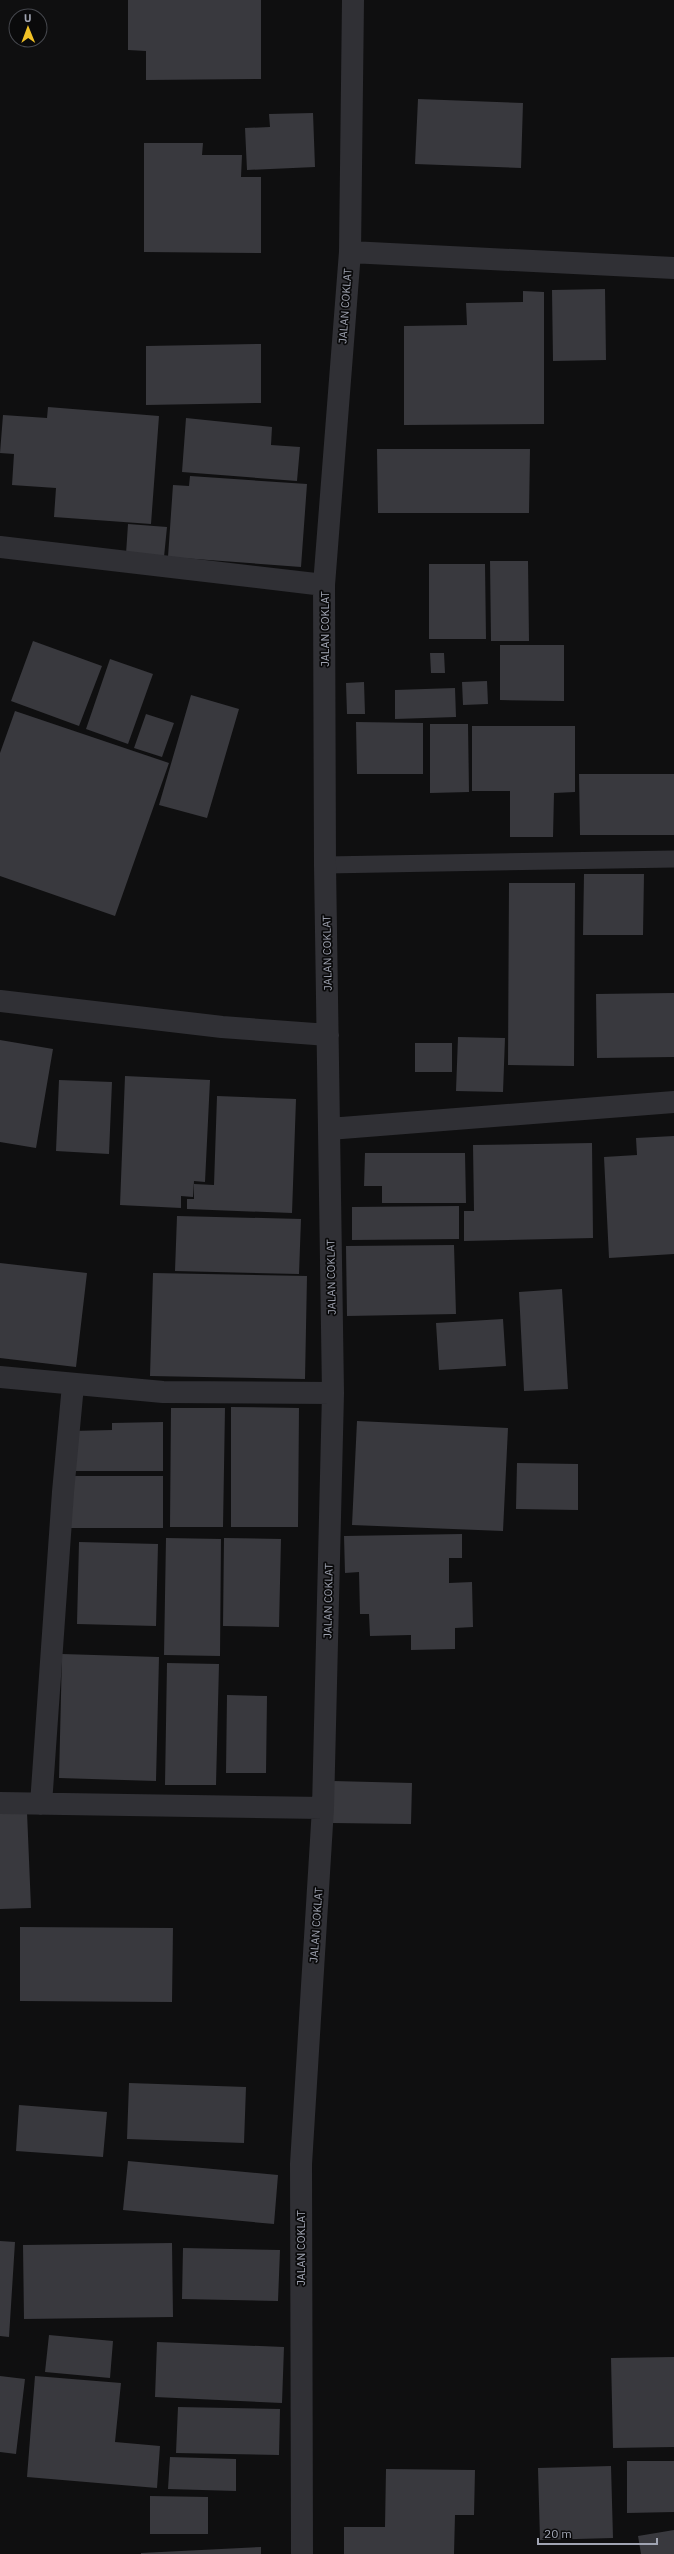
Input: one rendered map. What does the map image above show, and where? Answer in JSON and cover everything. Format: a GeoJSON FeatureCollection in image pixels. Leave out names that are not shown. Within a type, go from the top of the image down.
{"type":"FeatureCollection","features":[{"type":"Feature","properties":{"kind":"street","name":"JALAN COKLAT"},"geometry":{"type":"LineString","coordinates":[[302,2554],[300,2164],[323,1808],[333,1393],[325,865],[324,585],[350,252],[353,0]]}},
{"type":"Feature","properties":{"kind":"street"},"geometry":{"type":"LineString","coordinates":[[350,252],[674,268]]}},
{"type":"Feature","properties":{"kind":"street"},"geometry":{"type":"LineString","coordinates":[[0,547],[324,585]]}},
{"type":"Feature","properties":{"kind":"street"},"geometry":{"type":"LineString","coordinates":[[0,1001],[222,1027],[328,1035]]}},
{"type":"Feature","properties":{"kind":"street"},"geometry":{"type":"LineString","coordinates":[[329,1129],[674,1102]]}},
{"type":"Feature","properties":{"kind":"street"},"geometry":{"type":"LineString","coordinates":[[0,1377],[73,1385],[162,1392],[333,1393]]}},
{"type":"Feature","properties":{"kind":"street"},"geometry":{"type":"LineString","coordinates":[[41,1804],[61,1516],[73,1385]]}},
{"type":"Feature","properties":{"kind":"street"},"geometry":{"type":"LineString","coordinates":[[0,1803],[323,1808]]}},
{"type":"Feature","properties":{"kind":"lane"},"geometry":{"type":"LineString","coordinates":[[325,865],[674,859]]}},
{"type":"Feature","properties":{"kind":"building"},"geometry":{"type":"Polygon","coordinates":[[[128,0],[261,0],[261,79],[146,80],[146,51],[128,50],[128,0]]]}},
{"type":"Feature","properties":{"kind":"building"},"geometry":{"type":"Polygon","coordinates":[[[418,99],[523,103],[521,168],[415,164],[418,99]]]}},
{"type":"Feature","properties":{"kind":"building"},"geometry":{"type":"Polygon","coordinates":[[[313,113],[315,167],[247,170],[245,128],[270,127],[269,114],[313,113]]]}},
{"type":"Feature","properties":{"kind":"building"},"geometry":{"type":"Polygon","coordinates":[[[144,143],[203,143],[202,155],[242,155],[241,177],[261,177],[261,253],[144,252],[144,143]]]}},
{"type":"Feature","properties":{"kind":"building"},"geometry":{"type":"Polygon","coordinates":[[[605,289],[606,360],[553,361],[552,290],[605,289]]]}},
{"type":"Feature","properties":{"kind":"building"},"geometry":{"type":"Polygon","coordinates":[[[523,291],[544,292],[544,424],[404,425],[404,326],[467,325],[466,303],[523,302],[523,291]]]}},
{"type":"Feature","properties":{"kind":"building"},"geometry":{"type":"Polygon","coordinates":[[[261,344],[261,403],[146,405],[146,346],[261,344]]]}},
{"type":"Feature","properties":{"kind":"building"},"geometry":{"type":"Polygon","coordinates":[[[48,407],[159,416],[151,524],[54,517],[56,488],[12,485],[14,454],[0,453],[3,415],[47,418],[48,407]]]}},
{"type":"Feature","properties":{"kind":"building"},"geometry":{"type":"Polygon","coordinates":[[[186,418],[272,427],[271,445],[300,447],[297,481],[182,472],[186,418]]]}},
{"type":"Feature","properties":{"kind":"building"},"geometry":{"type":"Polygon","coordinates":[[[377,449],[530,449],[529,513],[378,513],[377,449]]]}},
{"type":"Feature","properties":{"kind":"building"},"geometry":{"type":"Polygon","coordinates":[[[190,476],[307,484],[301,567],[168,557],[173,485],[189,486],[190,476]]]}},
{"type":"Feature","properties":{"kind":"building"},"geometry":{"type":"Polygon","coordinates":[[[128,524],[167,527],[164,557],[126,554],[128,524]]]}},
{"type":"Feature","properties":{"kind":"building"},"geometry":{"type":"Polygon","coordinates":[[[490,561],[528,561],[529,641],[491,641],[490,561]]]}},
{"type":"Feature","properties":{"kind":"building"},"geometry":{"type":"Polygon","coordinates":[[[429,564],[485,564],[486,639],[429,639],[429,564]]]}},
{"type":"Feature","properties":{"kind":"building"},"geometry":{"type":"Polygon","coordinates":[[[33,641],[102,666],[79,726],[11,701],[33,641]]]}},
{"type":"Feature","properties":{"kind":"building"},"geometry":{"type":"Polygon","coordinates":[[[500,645],[564,645],[564,701],[500,700],[500,645]]]}},
{"type":"Feature","properties":{"kind":"building"},"geometry":{"type":"Polygon","coordinates":[[[430,653],[444,653],[445,673],[431,673],[430,653]]]}},
{"type":"Feature","properties":{"kind":"building"},"geometry":{"type":"Polygon","coordinates":[[[110,659],[153,674],[128,744],[86,729],[110,659]]]}},
{"type":"Feature","properties":{"kind":"building"},"geometry":{"type":"Polygon","coordinates":[[[487,681],[488,704],[463,705],[462,682],[487,681]]]}},
{"type":"Feature","properties":{"kind":"building"},"geometry":{"type":"Polygon","coordinates":[[[364,682],[365,714],[347,714],[346,683],[364,682]]]}},
{"type":"Feature","properties":{"kind":"building"},"geometry":{"type":"Polygon","coordinates":[[[455,688],[456,717],[395,719],[395,690],[455,688]]]}},
{"type":"Feature","properties":{"kind":"building"},"geometry":{"type":"Polygon","coordinates":[[[191,695],[239,709],[207,818],[159,805],[191,695]]]}},
{"type":"Feature","properties":{"kind":"building"},"geometry":{"type":"Polygon","coordinates":[[[15,711],[169,763],[115,916],[0,876],[0,753],[15,711]]]}},
{"type":"Feature","properties":{"kind":"building"},"geometry":{"type":"Polygon","coordinates":[[[146,714],[174,723],[162,757],[134,748],[146,714]]]}},
{"type":"Feature","properties":{"kind":"building"},"geometry":{"type":"Polygon","coordinates":[[[356,722],[423,723],[423,774],[357,774],[356,722]]]}},
{"type":"Feature","properties":{"kind":"building"},"geometry":{"type":"Polygon","coordinates":[[[430,724],[468,724],[469,792],[430,793],[430,724]]]}},
{"type":"Feature","properties":{"kind":"building"},"geometry":{"type":"Polygon","coordinates":[[[472,726],[575,726],[575,792],[554,793],[553,837],[510,837],[510,791],[472,791],[472,726]]]}},
{"type":"Feature","properties":{"kind":"building"},"geometry":{"type":"Polygon","coordinates":[[[579,774],[674,774],[674,835],[580,835],[579,774]]]}},
{"type":"Feature","properties":{"kind":"building"},"geometry":{"type":"Polygon","coordinates":[[[584,874],[644,874],[643,935],[583,935],[584,874]]]}},
{"type":"Feature","properties":{"kind":"building"},"geometry":{"type":"Polygon","coordinates":[[[509,883],[575,883],[574,1066],[508,1065],[509,883]]]}},
{"type":"Feature","properties":{"kind":"building"},"geometry":{"type":"Polygon","coordinates":[[[674,993],[674,1057],[597,1058],[596,994],[674,993]]]}},
{"type":"Feature","properties":{"kind":"building"},"geometry":{"type":"Polygon","coordinates":[[[458,1037],[505,1038],[503,1092],[456,1091],[458,1037]]]}},
{"type":"Feature","properties":{"kind":"building"},"geometry":{"type":"Polygon","coordinates":[[[0,1040],[53,1049],[36,1148],[0,1142],[0,1040]]]}},
{"type":"Feature","properties":{"kind":"building"},"geometry":{"type":"Polygon","coordinates":[[[415,1043],[452,1043],[452,1072],[415,1072],[415,1043]]]}},
{"type":"Feature","properties":{"kind":"building"},"geometry":{"type":"Polygon","coordinates":[[[125,1076],[210,1080],[205,1182],[194,1181],[193,1197],[181,1196],[181,1208],[120,1205],[125,1076]]]}},
{"type":"Feature","properties":{"kind":"building"},"geometry":{"type":"Polygon","coordinates":[[[59,1080],[112,1082],[109,1154],[56,1151],[59,1080]]]}},
{"type":"Feature","properties":{"kind":"building"},"geometry":{"type":"Polygon","coordinates":[[[217,1096],[296,1099],[292,1213],[187,1209],[187,1199],[194,1199],[194,1184],[214,1185],[217,1096]]]}},
{"type":"Feature","properties":{"kind":"building"},"geometry":{"type":"Polygon","coordinates":[[[674,1136],[674,1254],[609,1258],[604,1157],[637,1155],[636,1138],[674,1136]]]}},
{"type":"Feature","properties":{"kind":"building"},"geometry":{"type":"Polygon","coordinates":[[[592,1143],[593,1238],[464,1241],[464,1211],[474,1211],[473,1145],[592,1143]]]}},
{"type":"Feature","properties":{"kind":"building"},"geometry":{"type":"Polygon","coordinates":[[[365,1153],[465,1153],[466,1203],[382,1203],[382,1186],[364,1186],[365,1153]]]}},
{"type":"Feature","properties":{"kind":"building"},"geometry":{"type":"Polygon","coordinates":[[[459,1206],[459,1239],[352,1240],[352,1207],[459,1206]]]}},
{"type":"Feature","properties":{"kind":"building"},"geometry":{"type":"Polygon","coordinates":[[[177,1216],[301,1219],[299,1274],[175,1271],[177,1216]]]}},
{"type":"Feature","properties":{"kind":"building"},"geometry":{"type":"Polygon","coordinates":[[[454,1245],[456,1314],[347,1316],[346,1246],[454,1245]]]}},
{"type":"Feature","properties":{"kind":"building"},"geometry":{"type":"Polygon","coordinates":[[[0,1263],[87,1273],[76,1367],[0,1358],[0,1263]]]}},
{"type":"Feature","properties":{"kind":"building"},"geometry":{"type":"Polygon","coordinates":[[[153,1273],[307,1276],[305,1379],[150,1376],[153,1273]]]}},
{"type":"Feature","properties":{"kind":"building"},"geometry":{"type":"Polygon","coordinates":[[[562,1289],[568,1389],[524,1391],[519,1292],[562,1289]]]}},
{"type":"Feature","properties":{"kind":"building"},"geometry":{"type":"Polygon","coordinates":[[[503,1319],[506,1366],[439,1370],[436,1323],[503,1319]]]}},
{"type":"Feature","properties":{"kind":"building"},"geometry":{"type":"Polygon","coordinates":[[[231,1407],[299,1408],[298,1527],[231,1527],[231,1407]]]}},
{"type":"Feature","properties":{"kind":"building"},"geometry":{"type":"Polygon","coordinates":[[[171,1408],[225,1408],[223,1527],[170,1527],[171,1408]]]}},
{"type":"Feature","properties":{"kind":"building"},"geometry":{"type":"Polygon","coordinates":[[[357,1421],[508,1428],[503,1531],[352,1525],[357,1421]]]}},
{"type":"Feature","properties":{"kind":"building"},"geometry":{"type":"Polygon","coordinates":[[[163,1422],[163,1471],[73,1471],[73,1431],[112,1430],[112,1423],[163,1422]]]}},
{"type":"Feature","properties":{"kind":"building"},"geometry":{"type":"Polygon","coordinates":[[[517,1463],[578,1464],[578,1510],[516,1509],[517,1463]]]}},
{"type":"Feature","properties":{"kind":"building"},"geometry":{"type":"Polygon","coordinates":[[[68,1476],[163,1476],[163,1528],[69,1528],[68,1476]]]}},
{"type":"Feature","properties":{"kind":"building"},"geometry":{"type":"Polygon","coordinates":[[[462,1534],[462,1558],[449,1558],[449,1583],[472,1582],[473,1627],[455,1628],[455,1649],[411,1650],[411,1635],[370,1636],[369,1614],[360,1614],[359,1572],[345,1573],[344,1536],[462,1534]]]}},
{"type":"Feature","properties":{"kind":"building"},"geometry":{"type":"Polygon","coordinates":[[[166,1538],[221,1539],[220,1656],[164,1655],[166,1538]]]}},
{"type":"Feature","properties":{"kind":"building"},"geometry":{"type":"Polygon","coordinates":[[[224,1538],[281,1539],[279,1627],[223,1626],[224,1538]]]}},
{"type":"Feature","properties":{"kind":"building"},"geometry":{"type":"Polygon","coordinates":[[[79,1542],[158,1544],[156,1626],[77,1624],[79,1542]]]}},
{"type":"Feature","properties":{"kind":"building"},"geometry":{"type":"Polygon","coordinates":[[[62,1654],[159,1657],[156,1781],[59,1778],[62,1654]]]}},
{"type":"Feature","properties":{"kind":"building"},"geometry":{"type":"Polygon","coordinates":[[[167,1663],[219,1664],[216,1785],[165,1785],[167,1663]]]}},
{"type":"Feature","properties":{"kind":"building"},"geometry":{"type":"Polygon","coordinates":[[[227,1695],[267,1696],[266,1773],[226,1773],[227,1695]]]}},
{"type":"Feature","properties":{"kind":"building"},"geometry":{"type":"Polygon","coordinates":[[[333,1781],[412,1783],[411,1824],[332,1823],[333,1781]]]}},
{"type":"Feature","properties":{"kind":"building"},"geometry":{"type":"Polygon","coordinates":[[[27,1812],[31,1908],[0,1909],[0,1814],[27,1812]]]}},
{"type":"Feature","properties":{"kind":"building"},"geometry":{"type":"Polygon","coordinates":[[[20,1927],[173,1928],[172,2002],[20,2001],[20,1927]]]}},
{"type":"Feature","properties":{"kind":"building"},"geometry":{"type":"Polygon","coordinates":[[[129,2083],[246,2087],[244,2143],[127,2139],[129,2083]]]}},
{"type":"Feature","properties":{"kind":"building"},"geometry":{"type":"Polygon","coordinates":[[[19,2105],[107,2112],[103,2157],[16,2151],[19,2105]]]}},
{"type":"Feature","properties":{"kind":"building"},"geometry":{"type":"Polygon","coordinates":[[[128,2161],[278,2175],[274,2224],[123,2210],[128,2161]]]}},
{"type":"Feature","properties":{"kind":"building"},"geometry":{"type":"Polygon","coordinates":[[[0,2241],[15,2242],[9,2337],[0,2336],[0,2241]]]}},
{"type":"Feature","properties":{"kind":"building"},"geometry":{"type":"Polygon","coordinates":[[[172,2243],[173,2317],[24,2319],[23,2245],[172,2243]]]}},
{"type":"Feature","properties":{"kind":"building"},"geometry":{"type":"Polygon","coordinates":[[[183,2248],[280,2250],[278,2301],[182,2299],[183,2248]]]}},
{"type":"Feature","properties":{"kind":"building"},"geometry":{"type":"Polygon","coordinates":[[[49,2335],[113,2341],[110,2378],[45,2372],[49,2335]]]}},
{"type":"Feature","properties":{"kind":"building"},"geometry":{"type":"Polygon","coordinates":[[[157,2342],[284,2347],[282,2403],[155,2397],[157,2342]]]}},
{"type":"Feature","properties":{"kind":"building"},"geometry":{"type":"Polygon","coordinates":[[[674,2357],[674,2447],[613,2448],[611,2358],[674,2357]]]}},
{"type":"Feature","properties":{"kind":"building"},"geometry":{"type":"Polygon","coordinates":[[[0,2376],[25,2379],[16,2454],[0,2452],[0,2376]]]}},
{"type":"Feature","properties":{"kind":"building"},"geometry":{"type":"Polygon","coordinates":[[[35,2376],[121,2383],[115,2442],[160,2446],[157,2488],[27,2477],[35,2376]]]}},
{"type":"Feature","properties":{"kind":"building"},"geometry":{"type":"Polygon","coordinates":[[[178,2407],[280,2409],[279,2455],[176,2453],[178,2407]]]}},
{"type":"Feature","properties":{"kind":"building"},"geometry":{"type":"Polygon","coordinates":[[[170,2457],[236,2459],[236,2491],[168,2489],[170,2457]]]}},
{"type":"Feature","properties":{"kind":"building"},"geometry":{"type":"Polygon","coordinates":[[[627,2461],[674,2461],[674,2512],[627,2513],[627,2461]]]}},
{"type":"Feature","properties":{"kind":"building"},"geometry":{"type":"Polygon","coordinates":[[[611,2466],[613,2538],[540,2540],[538,2468],[611,2466]]]}},
{"type":"Feature","properties":{"kind":"building"},"geometry":{"type":"Polygon","coordinates":[[[386,2469],[475,2470],[474,2515],[455,2515],[454,2554],[344,2554],[344,2527],[385,2527],[386,2469]]]}},
{"type":"Feature","properties":{"kind":"building"},"geometry":{"type":"Polygon","coordinates":[[[150,2496],[208,2497],[208,2534],[150,2534],[150,2496]]]}},
{"type":"Feature","properties":{"kind":"building"},"geometry":{"type":"Polygon","coordinates":[[[674,2530],[674,2554],[641,2554],[638,2536],[674,2530]]]}},
{"type":"Feature","properties":{"kind":"building"},"geometry":{"type":"Polygon","coordinates":[[[261,2547],[261,2554],[141,2554],[141,2553],[261,2547]]]}}]}
